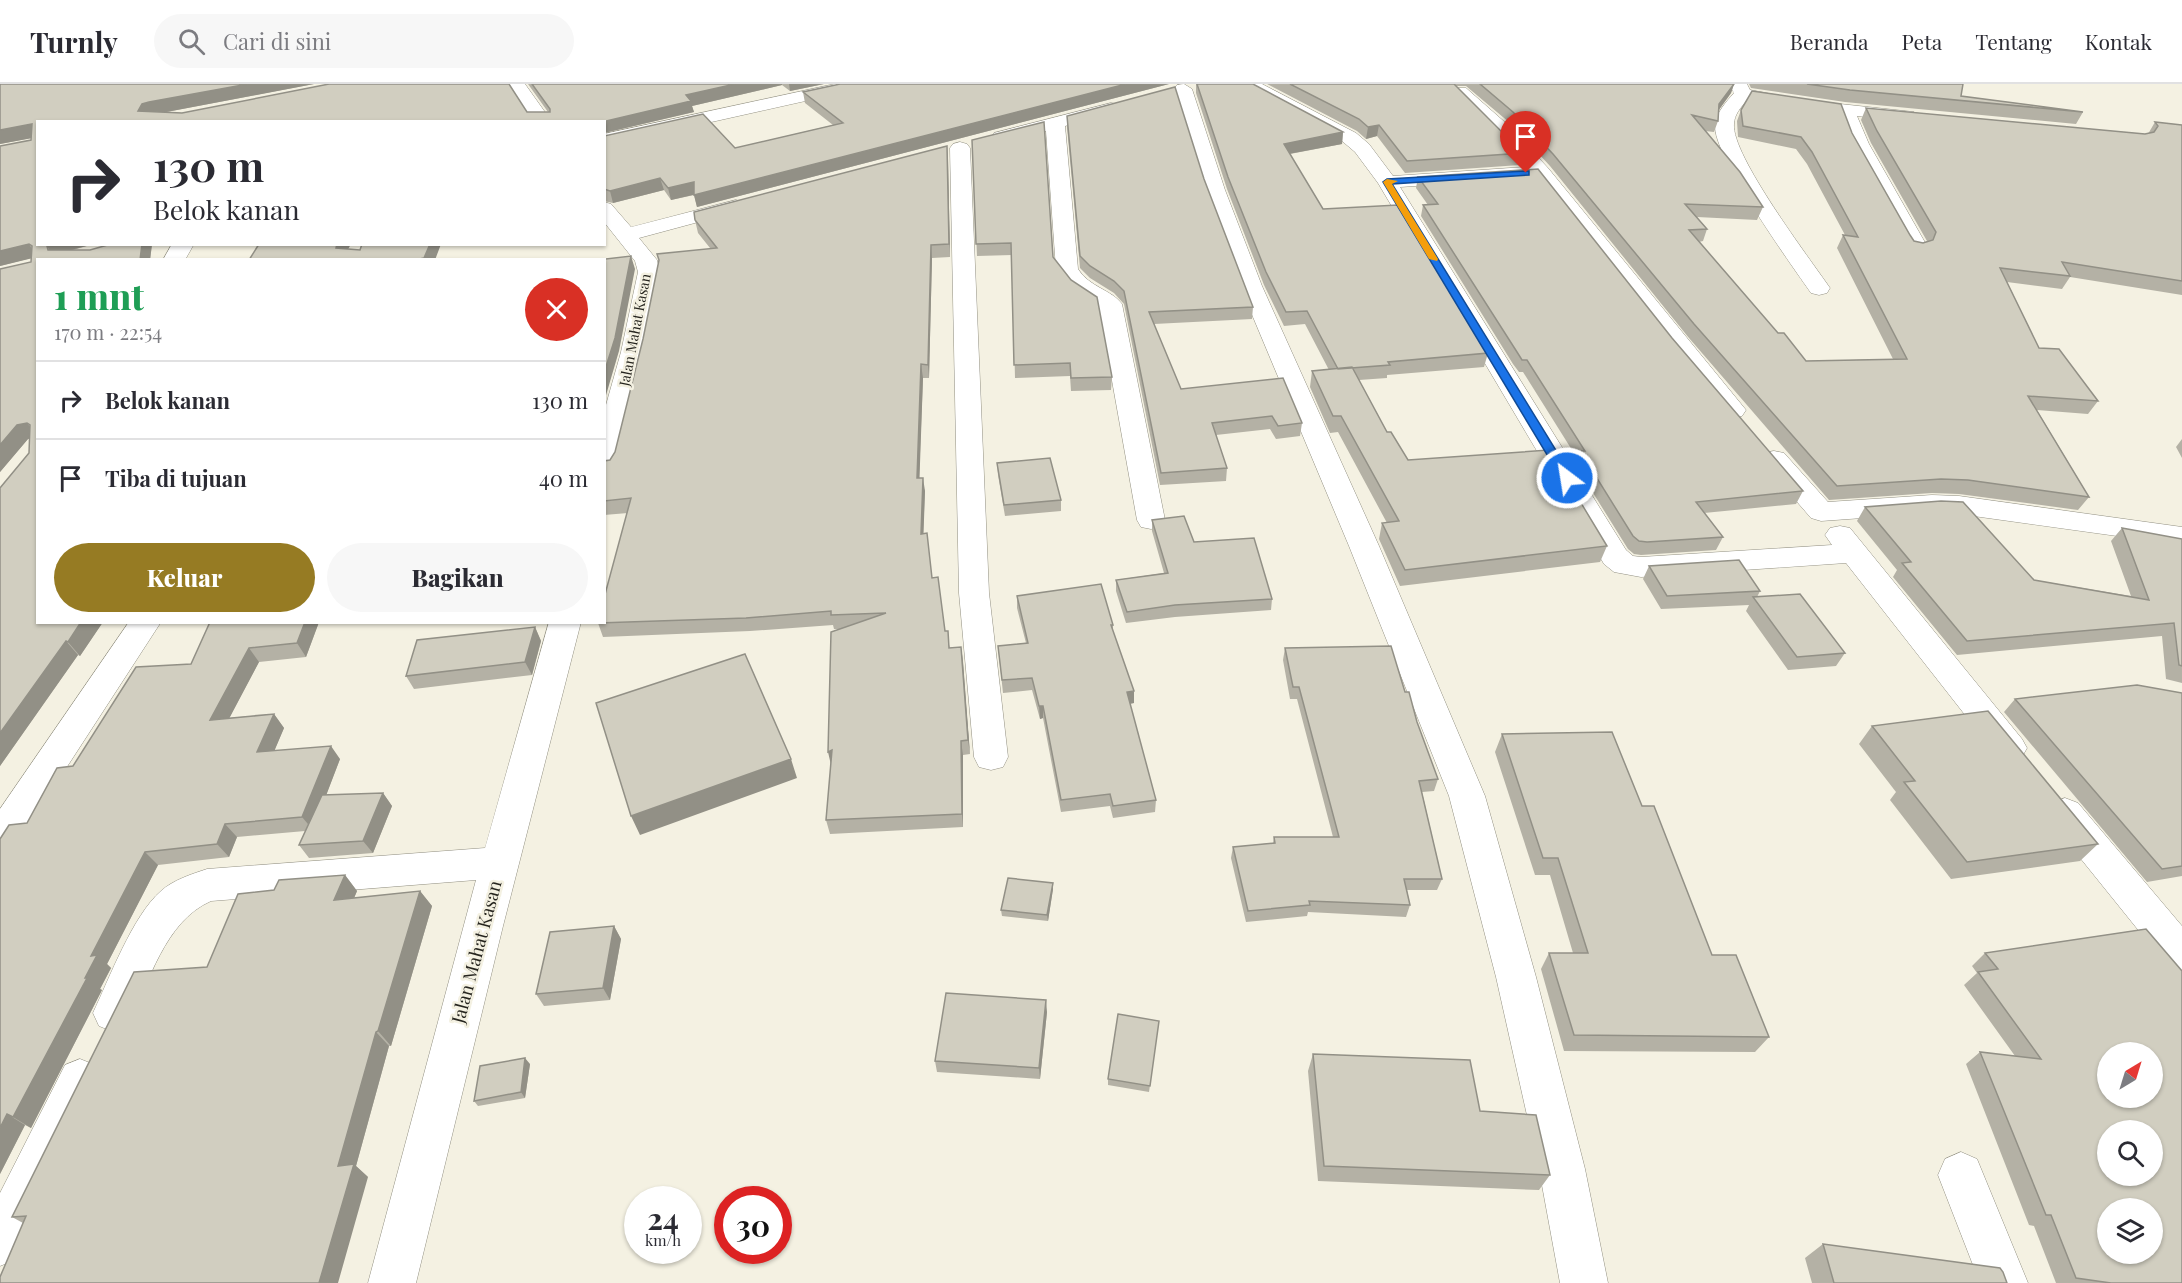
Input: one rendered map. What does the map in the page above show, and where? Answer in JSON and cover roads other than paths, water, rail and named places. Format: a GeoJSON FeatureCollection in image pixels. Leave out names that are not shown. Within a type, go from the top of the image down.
{"type":"FeatureCollection","features":[{"type":"Feature","properties":{"kind":"street"},"geometry":{"type":"LineString","coordinates":[[516,84],[542,120]]}},
{"type":"Feature","properties":{"kind":"street"},"geometry":{"type":"LineString","coordinates":[[606,140],[858,84]]}},
{"type":"Feature","properties":{"kind":"street"},"geometry":{"type":"LineString","coordinates":[[1250,84],[1349,137],[1362,148],[1387,182],[1615,557],[1625,565],[1641,567],[1854,553]]}},
{"type":"Feature","properties":{"kind":"street"},"geometry":{"type":"LineString","coordinates":[[1181,89],[1200,137],[1215,190],[1251,286],[1364,546],[1467,795],[1527,1022],[1562,1169],[1584,1283]]}},
{"type":"Feature","properties":{"kind":"street"},"geometry":{"type":"LineString","coordinates":[[1819,288],[1742,172],[1727,138],[1724,128],[1727,116],[1740,89],[1845,110],[1927,118]]}},
{"type":"Feature","properties":{"kind":"street"},"geometry":{"type":"LineString","coordinates":[[1460,93],[1501,129],[1541,172],[2182,955]]}},
{"type":"Feature","properties":{"kind":"street"},"geometry":{"type":"LineString","coordinates":[[991,757],[974,593],[948,151],[1130,103]]}},
{"type":"Feature","properties":{"kind":"street"},"geometry":{"type":"LineString","coordinates":[[1845,110],[1859,144],[1916,246]]}},
{"type":"Feature","properties":{"kind":"street"},"geometry":{"type":"LineString","coordinates":[[1055,123],[1067,269],[1071,278],[1094,296],[1110,304],[1151,520]]}},
{"type":"Feature","properties":{"kind":"street"},"geometry":{"type":"LineString","coordinates":[[1387,182],[1541,172]]}},
{"type":"Feature","properties":{"kind":"street"},"geometry":{"type":"LineString","coordinates":[[625,235],[752,202]]}},
{"type":"Feature","properties":{"kind":"street","name":"Jalan Mahat Kasan"},"geometry":{"type":"LineString","coordinates":[[606,211],[646,260],[649,272],[633,352],[606,457]]}},
{"type":"Feature","properties":{"kind":"street"},"geometry":{"type":"LineString","coordinates":[[1821,512],[1932,504],[1959,505],[2182,536]]}},
{"type":"Feature","properties":{"kind":"street"},"geometry":{"type":"LineString","coordinates":[[0,839],[145,624]]}},
{"type":"Feature","properties":{"kind":"street","name":"Jalan Mahat Kasan"},"geometry":{"type":"LineString","coordinates":[[392,1283],[500,863],[564,624]]}},
{"type":"Feature","properties":{"kind":"street"},"geometry":{"type":"LineString","coordinates":[[0,1242],[160,921],[172,905],[185,895],[207,885],[223,882],[500,863]]}},
{"type":"Feature","properties":{"kind":"street"},"geometry":{"type":"LineString","coordinates":[[1961,1175],[2004,1283]]}}]}
